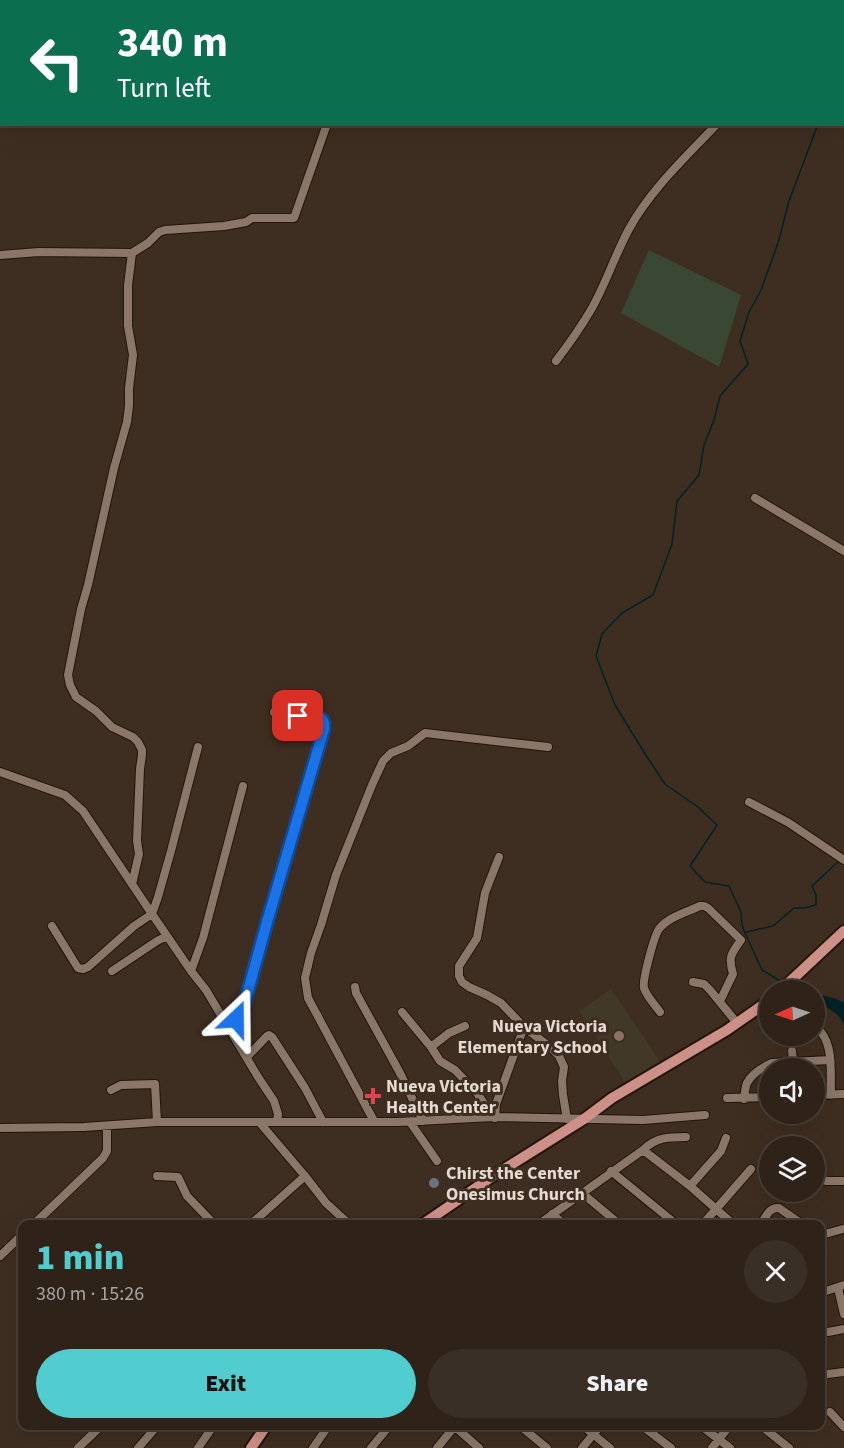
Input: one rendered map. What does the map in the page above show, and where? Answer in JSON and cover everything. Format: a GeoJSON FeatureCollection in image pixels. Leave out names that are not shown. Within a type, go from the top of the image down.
{"type":"FeatureCollection","features":[{"type":"Feature","properties":{"kind":"main road"},"geometry":{"type":"LineString","coordinates":[[792,980],[844,931]]}},
{"type":"Feature","properties":{"kind":"main road"},"geometry":{"type":"LineString","coordinates":[[429,1220],[490,1178],[584,1119],[612,1098],[759,1008]]}},
{"type":"Feature","properties":{"kind":"main road"},"geometry":{"type":"LineString","coordinates":[[251,1448],[264,1430]]}},
{"type":"Feature","properties":{"kind":"street"},"geometry":{"type":"LineString","coordinates":[[0,255],[39,252],[132,253],[165,230],[224,226],[246,222],[252,218],[294,218],[326,126]]}},
{"type":"Feature","properties":{"kind":"street"},"geometry":{"type":"LineString","coordinates":[[556,362],[592,307],[639,213],[665,178],[715,126]]}},
{"type":"Feature","properties":{"kind":"street"},"geometry":{"type":"LineString","coordinates":[[132,253],[128,285],[128,326],[133,355],[128,422],[114,468],[68,675],[76,698],[96,711],[112,727],[133,737],[142,750],[137,841],[139,854],[132,884]]}},
{"type":"Feature","properties":{"kind":"street"},"geometry":{"type":"LineString","coordinates":[[755,498],[844,551]]}},
{"type":"Feature","properties":{"kind":"street"},"geometry":{"type":"LineString","coordinates":[[224,1022],[236,1019],[243,1009],[324,729],[322,719],[274,712]]}},
{"type":"Feature","properties":{"kind":"street"},"geometry":{"type":"LineString","coordinates":[[374,1121],[308,998],[305,978],[336,875],[383,761],[391,753],[408,746],[425,734],[548,747]]}},
{"type":"Feature","properties":{"kind":"street"},"geometry":{"type":"LineString","coordinates":[[52,926],[78,968],[83,969],[134,926],[152,914],[174,841],[198,747]]}},
{"type":"Feature","properties":{"kind":"street"},"geometry":{"type":"LineString","coordinates":[[0,772],[66,795],[83,811],[206,990],[274,1101],[278,1122]]}},
{"type":"Feature","properties":{"kind":"street"},"geometry":{"type":"LineString","coordinates":[[191,971],[203,938],[243,786]]}},
{"type":"Feature","properties":{"kind":"street"},"geometry":{"type":"LineString","coordinates":[[749,802],[789,824],[844,860]]}},
{"type":"Feature","properties":{"kind":"street"},"geometry":{"type":"LineString","coordinates":[[499,857],[486,893],[477,938],[459,966],[459,976],[462,982],[469,987],[501,1003],[524,1027],[559,1056],[563,1063],[563,1095],[567,1119]]}},
{"type":"Feature","properties":{"kind":"street"},"geometry":{"type":"LineString","coordinates":[[660,1012],[643,986],[658,930],[672,918],[700,906],[708,908],[741,940],[731,955],[733,974],[720,1001]]}},
{"type":"Feature","properties":{"kind":"street"},"geometry":{"type":"LineString","coordinates":[[112,971],[167,936]]}},
{"type":"Feature","properties":{"kind":"street"},"geometry":{"type":"LineString","coordinates":[[693,981],[704,984],[737,1023]]}},
{"type":"Feature","properties":{"kind":"street"},"geometry":{"type":"LineString","coordinates":[[355,987],[356,993],[423,1120]]}},
{"type":"Feature","properties":{"kind":"street"},"geometry":{"type":"LineString","coordinates":[[402,1012],[440,1061],[455,1070],[477,1093],[494,1118]]}},
{"type":"Feature","properties":{"kind":"street"},"geometry":{"type":"LineString","coordinates":[[431,1047],[449,1033],[465,1026]]}},
{"type":"Feature","properties":{"kind":"street"},"geometry":{"type":"LineString","coordinates":[[494,1118],[496,1104],[524,1027]]}},
{"type":"Feature","properties":{"kind":"street"},"geometry":{"type":"LineString","coordinates":[[247,1057],[267,1036],[272,1037],[305,1088],[323,1122]]}},
{"type":"Feature","properties":{"kind":"street"},"geometry":{"type":"LineString","coordinates":[[825,1038],[830,1060],[831,1095]]}},
{"type":"Feature","properties":{"kind":"street"},"geometry":{"type":"LineString","coordinates":[[792,1051],[793,1058]]}},
{"type":"Feature","properties":{"kind":"street"},"geometry":{"type":"LineString","coordinates":[[825,1060],[830,1060]]}},
{"type":"Feature","properties":{"kind":"street"},"geometry":{"type":"LineString","coordinates":[[744,1099],[747,1083],[759,1070]]}},
{"type":"Feature","properties":{"kind":"street"},"geometry":{"type":"LineString","coordinates":[[111,1090],[125,1084],[155,1084],[157,1122]]}},
{"type":"Feature","properties":{"kind":"street"},"geometry":{"type":"LineString","coordinates":[[825,1095],[844,1094]]}},
{"type":"Feature","properties":{"kind":"street"},"geometry":{"type":"LineString","coordinates":[[727,1098],[759,1098]]}},
{"type":"Feature","properties":{"kind":"street"},"geometry":{"type":"LineString","coordinates":[[0,1128],[50,1128],[157,1122],[410,1122],[494,1118],[643,1120],[705,1115]]}},
{"type":"Feature","properties":{"kind":"street"},"geometry":{"type":"LineString","coordinates":[[410,1122],[438,1161]]}},
{"type":"Feature","properties":{"kind":"street"},"geometry":{"type":"LineString","coordinates":[[260,1123],[326,1203],[345,1220]]}},
{"type":"Feature","properties":{"kind":"street"},"geometry":{"type":"LineString","coordinates":[[38,1220],[102,1158],[107,1150],[107,1125]]}},
{"type":"Feature","properties":{"kind":"street"},"geometry":{"type":"LineString","coordinates":[[544,1220],[649,1144],[658,1139],[686,1137]]}},
{"type":"Feature","properties":{"kind":"street"},"geometry":{"type":"LineString","coordinates":[[690,1186],[721,1151],[726,1138]]}},
{"type":"Feature","properties":{"kind":"street"},"geometry":{"type":"LineString","coordinates":[[643,1150],[690,1186],[728,1220]]}},
{"type":"Feature","properties":{"kind":"street"},"geometry":{"type":"LineString","coordinates":[[706,1220],[751,1169]]}},
{"type":"Feature","properties":{"kind":"street"},"geometry":{"type":"LineString","coordinates":[[611,1171],[671,1220]]}},
{"type":"Feature","properties":{"kind":"street"},"geometry":{"type":"LineString","coordinates":[[157,1176],[178,1177],[187,1196],[209,1220]]}},
{"type":"Feature","properties":{"kind":"street"},"geometry":{"type":"LineString","coordinates":[[256,1220],[305,1176]]}},
{"type":"Feature","properties":{"kind":"street"},"geometry":{"type":"LineString","coordinates":[[825,1181],[844,1181]]}},
{"type":"Feature","properties":{"kind":"street"},"geometry":{"type":"LineString","coordinates":[[582,1193],[614,1220]]}},
{"type":"Feature","properties":{"kind":"street"},"geometry":{"type":"LineString","coordinates":[[764,1220],[774,1208],[779,1208],[796,1220]]}},
{"type":"Feature","properties":{"kind":"street"},"geometry":{"type":"LineString","coordinates":[[552,1214],[559,1220]]}},
{"type":"Feature","properties":{"kind":"street"},"geometry":{"type":"LineString","coordinates":[[825,1234],[843,1229]]}},
{"type":"Feature","properties":{"kind":"street"},"geometry":{"type":"LineString","coordinates":[[0,1256],[18,1239]]}},
{"type":"Feature","properties":{"kind":"street"},"geometry":{"type":"LineString","coordinates":[[825,1291],[841,1286],[844,1314]]}},
{"type":"Feature","properties":{"kind":"street"},"geometry":{"type":"LineString","coordinates":[[825,1332],[844,1329]]}},
{"type":"Feature","properties":{"kind":"street"},"geometry":{"type":"LineString","coordinates":[[825,1375],[844,1372]]}},
{"type":"Feature","properties":{"kind":"street"},"geometry":{"type":"LineString","coordinates":[[830,1412],[844,1427]]}},
{"type":"Feature","properties":{"kind":"street"},"geometry":{"type":"LineString","coordinates":[[78,1448],[97,1430]]}},
{"type":"Feature","properties":{"kind":"street"},"geometry":{"type":"LineString","coordinates":[[138,1448],[154,1430]]}},
{"type":"Feature","properties":{"kind":"street"},"geometry":{"type":"LineString","coordinates":[[198,1448],[211,1430]]}},
{"type":"Feature","properties":{"kind":"street"},"geometry":{"type":"LineString","coordinates":[[313,1448],[326,1430]]}},
{"type":"Feature","properties":{"kind":"street"},"geometry":{"type":"LineString","coordinates":[[371,1448],[386,1430]]}},
{"type":"Feature","properties":{"kind":"street"},"geometry":{"type":"LineString","coordinates":[[437,1448],[451,1430]]}},
{"type":"Feature","properties":{"kind":"street"},"geometry":{"type":"LineString","coordinates":[[459,1430],[479,1448]]}},
{"type":"Feature","properties":{"kind":"street"},"geometry":{"type":"LineString","coordinates":[[525,1430],[547,1448]]}},
{"type":"Feature","properties":{"kind":"street"},"geometry":{"type":"LineString","coordinates":[[588,1430],[610,1448]]}},
{"type":"Feature","properties":{"kind":"street"},"geometry":{"type":"LineString","coordinates":[[582,1448],[597,1430]]}},
{"type":"Feature","properties":{"kind":"street"},"geometry":{"type":"LineString","coordinates":[[648,1430],[671,1448]]}},
{"type":"Feature","properties":{"kind":"street"},"geometry":{"type":"LineString","coordinates":[[706,1430],[730,1448]]}},
{"type":"Feature","properties":{"kind":"street"},"geometry":{"type":"LineString","coordinates":[[712,1448],[726,1430]]}},
{"type":"Feature","properties":{"kind":"street"},"geometry":{"type":"LineString","coordinates":[[766,1430],[789,1448]]}},
{"type":"Feature","properties":{"kind":"shaded area","name":"Nueva Victoria Elementary School"},"geometry":{"type":"Polygon","coordinates":[[[611,989],[660,1061],[625,1082],[579,1011],[611,989]]]}},
{"type":"Feature","properties":{"kind":"green space"},"geometry":{"type":"Polygon","coordinates":[[[649,250],[741,295],[719,367],[621,313],[649,250]]]}},
{"type":"Feature","properties":{"kind":"water"},"geometry":{"type":"Polygon","coordinates":[[[825,996],[844,1003],[844,1025],[839,1017],[825,1007],[825,996]]]}},
{"type":"Feature","properties":{"kind":"waterway"},"geometry":{"type":"LineString","coordinates":[[779,980],[762,970],[745,933],[741,912],[729,886],[705,882],[690,866],[717,825],[698,807],[665,784],[615,705],[596,656],[602,634],[622,613],[653,595],[672,544],[677,501],[699,475],[704,445],[720,396],[748,364],[740,341],[749,312],[761,290],[778,243],[789,201],[817,126]]}},
{"type":"Feature","properties":{"kind":"waterway"},"geometry":{"type":"LineString","coordinates":[[746,932],[773,926],[794,908],[816,905],[816,895],[812,886],[839,861]]}},
{"type":"Feature","properties":{"kind":"place","name":"Nueva Victoria Elementary School"},"geometry":{"type":"Point","coordinates":[619,1036]}},
{"type":"Feature","properties":{"kind":"place","name":"Nueva Victoria Health Center"},"geometry":{"type":"Point","coordinates":[373,1096]}},
{"type":"Feature","properties":{"kind":"place","name":"Chirst the Center Onesimus Church"},"geometry":{"type":"Point","coordinates":[434,1183]}},
{"type":"Feature","properties":{"kind":"route"},"geometry":{"type":"LineString","coordinates":[[236,1019],[243,1009],[324,729],[322,719],[298,716]]}}]}
